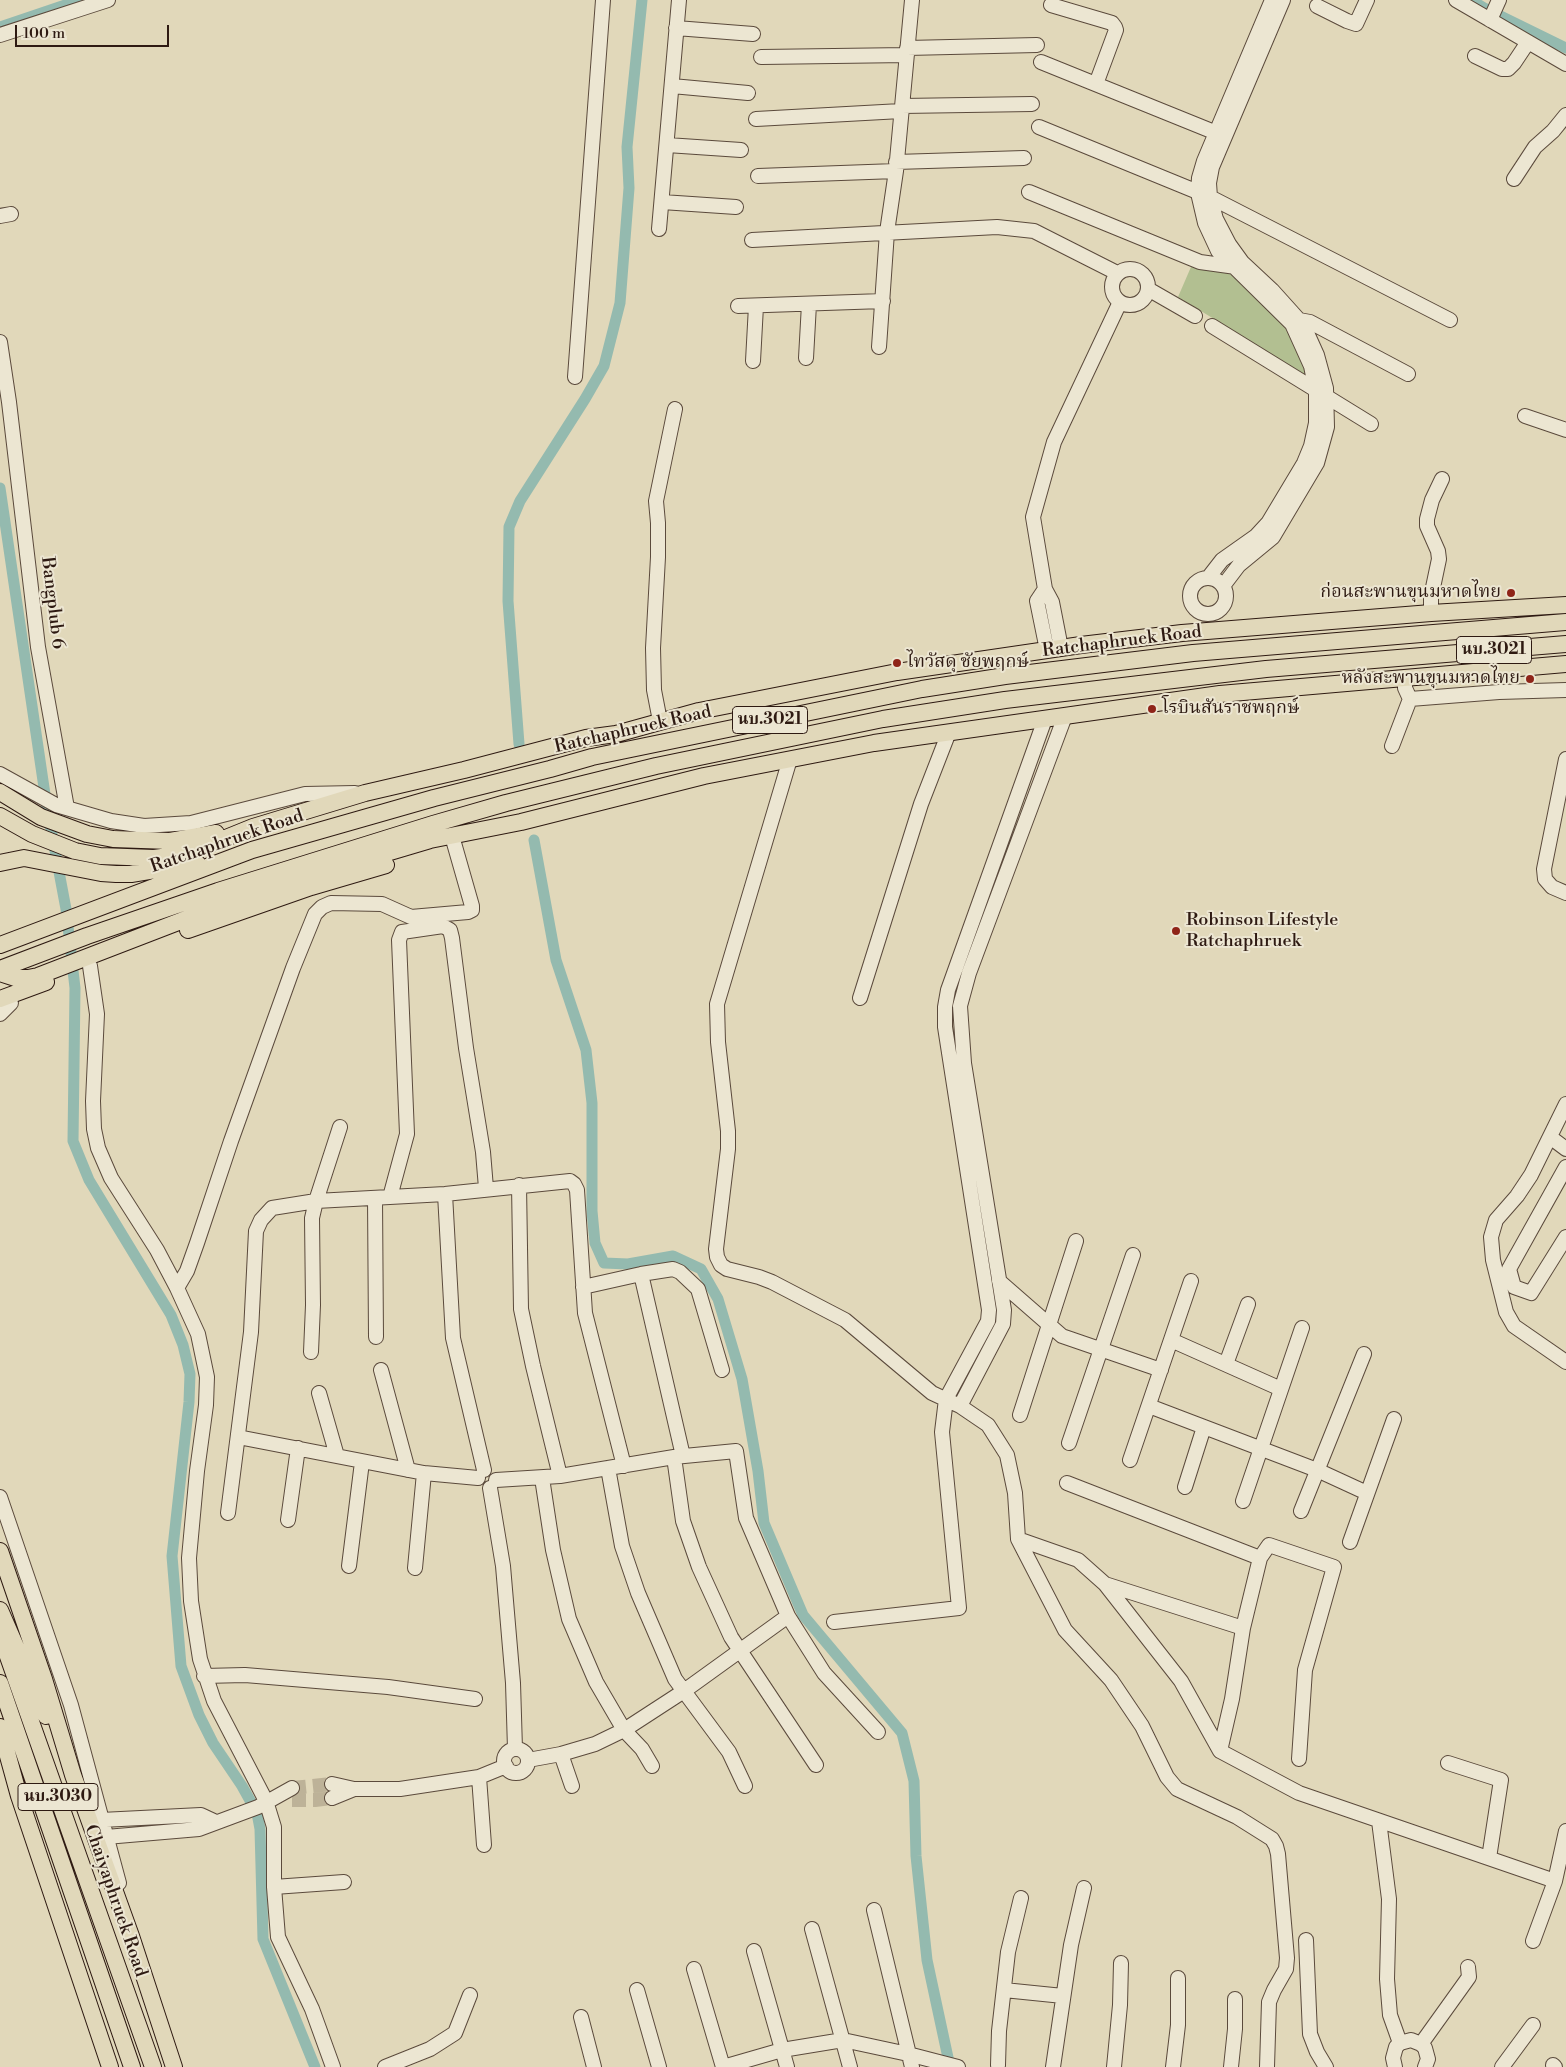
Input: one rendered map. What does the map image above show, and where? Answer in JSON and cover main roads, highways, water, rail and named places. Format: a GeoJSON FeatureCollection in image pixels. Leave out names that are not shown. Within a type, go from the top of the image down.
{"type":"FeatureCollection","features":[{"type":"Feature","properties":{"kind":"main road","name":"Ratchaphruek Road"},"geometry":{"type":"LineString","coordinates":[[1462,611],[1566,596]]}},
{"type":"Feature","properties":{"kind":"main road","name":"Ratchaphruek Road"},"geometry":{"type":"LineString","coordinates":[[616,734],[660,721],[751,700],[898,672],[1054,649],[1190,633],[1431,613],[1566,605]]}},
{"type":"Feature","properties":{"kind":"main road"},"geometry":{"type":"LineString","coordinates":[[1398,616],[1487,629]]}},
{"type":"Feature","properties":{"kind":"main road","name":"Ratchaphruek Road"},"geometry":{"type":"LineString","coordinates":[[0,945],[252,850],[434,798],[592,757],[922,688],[1193,653],[1566,622]]}},
{"type":"Feature","properties":{"kind":"main road","name":"นบ.3021"},"geometry":{"type":"LineString","coordinates":[[0,969],[87,936],[218,891],[506,803],[656,766],[884,719],[1005,700],[1188,677],[1566,644]]}},
{"type":"Feature","properties":{"kind":"main road"},"geometry":{"type":"LineString","coordinates":[[1220,694],[1349,662]]}},
{"type":"Feature","properties":{"kind":"main road","name":"นบ.3021"},"geometry":{"type":"LineString","coordinates":[[753,747],[874,743],[1220,694],[1566,664]]}},
{"type":"Feature","properties":{"kind":"main road"},"geometry":{"type":"LineString","coordinates":[[1529,668],[1566,671]]}},
{"type":"Feature","properties":{"kind":"main road"},"geometry":{"type":"LineString","coordinates":[[550,769],[616,734]]}},
{"type":"Feature","properties":{"kind":"main road"},"geometry":{"type":"LineString","coordinates":[[0,816],[32,834],[75,851],[100,856],[154,858],[177,855],[253,827],[365,793],[464,770],[586,738],[616,734]]}},
{"type":"Feature","properties":{"kind":"main road"},"geometry":{"type":"LineString","coordinates":[[3,1006],[34,986],[253,907],[522,822],[704,776],[874,743]]}},
{"type":"Feature","properties":{"kind":"main road"},"geometry":{"type":"LineString","coordinates":[[0,792],[41,817],[86,834],[114,839],[145,842],[180,840],[253,827]]}},
{"type":"Feature","properties":{"kind":"main road"},"geometry":{"type":"LineString","coordinates":[[0,974],[15,978],[38,976],[230,902],[329,870],[430,840],[522,822]]}},
{"type":"Feature","properties":{"kind":"main road"},"geometry":{"type":"LineString","coordinates":[[0,863],[24,858],[101,873],[131,874],[184,866],[252,850]]}},
{"type":"Feature","properties":{"kind":"main road"},"geometry":{"type":"LineString","coordinates":[[0,1551],[44,1679],[73,1774],[131,1936],[174,2067]]}},
{"type":"Feature","properties":{"kind":"main road"},"geometry":{"type":"LineString","coordinates":[[0,1610],[18,1655],[73,1774]]}},
{"type":"Feature","properties":{"kind":"main road","name":"Chaiyaphruek Road"},"geometry":{"type":"LineString","coordinates":[[0,1634],[153,2067]]}},
{"type":"Feature","properties":{"kind":"main road","name":"Chaiyaphruek Road"},"geometry":{"type":"LineString","coordinates":[[0,1682],[99,1966],[132,2067]]}},
{"type":"Feature","properties":{"kind":"main road"},"geometry":{"type":"LineString","coordinates":[[0,1727],[19,1796],[110,2067]]}},
{"type":"Feature","properties":{"kind":"main road"},"geometry":{"type":"LineString","coordinates":[[0,1753],[19,1796]]}},
{"type":"Feature","properties":{"kind":"waterway"},"geometry":{"type":"LineString","coordinates":[[0,27],[80,0]]}},
{"type":"Feature","properties":{"kind":"waterway"},"geometry":{"type":"LineString","coordinates":[[519,744],[508,601],[509,527],[520,501],[604,366],[620,303],[629,188],[627,147],[642,0]]}},
{"type":"Feature","properties":{"kind":"waterway"},"geometry":{"type":"LineString","coordinates":[[1471,0],[1566,48]]}},
{"type":"Feature","properties":{"kind":"waterway"},"geometry":{"type":"LineString","coordinates":[[0,488],[47,808],[66,909],[75,988],[73,1141],[89,1180],[171,1315],[183,1345],[190,1374],[189,1402],[172,1556],[181,1666],[199,1715],[213,1743],[242,1786],[257,1813],[260,1829],[263,1939],[315,2067]]}},
{"type":"Feature","properties":{"kind":"waterway"},"geometry":{"type":"LineString","coordinates":[[534,840],[556,960],[586,1050],[592,1103],[592,1211],[595,1243],[604,1263],[628,1264],[673,1256],[701,1269],[718,1299],[742,1379],[758,1471],[764,1523],[803,1615],[902,1733],[914,1781],[916,1856],[927,1960],[950,2067]]}},
{"type":"Feature","properties":{"kind":"tunnel"},"geometry":{"type":"LineString","coordinates":[[292,1788],[332,1784]]}},
{"type":"Feature","properties":{"kind":"tunnel"},"geometry":{"type":"LineString","coordinates":[[292,1800],[332,1798]]}},
{"type":"Feature","properties":{"kind":"place","name":"ก่อนสะพานขุนมหาดไทย"},"geometry":{"type":"Point","coordinates":[1511,593]}},
{"type":"Feature","properties":{"kind":"place","name":"ไทวัสดุ ชัยพฤกษ์"},"geometry":{"type":"Point","coordinates":[897,663]}},
{"type":"Feature","properties":{"kind":"place","name":"หลังสะพานขุนมหาดไทย"},"geometry":{"type":"Point","coordinates":[1530,679]}},
{"type":"Feature","properties":{"kind":"place","name":"โรบินสันราชพฤกษ์"},"geometry":{"type":"Point","coordinates":[1152,709]}},
{"type":"Feature","properties":{"kind":"place","name":"Robinson Lifestyle Ratchaphruek"},"geometry":{"type":"Point","coordinates":[1176,931]}}]}
